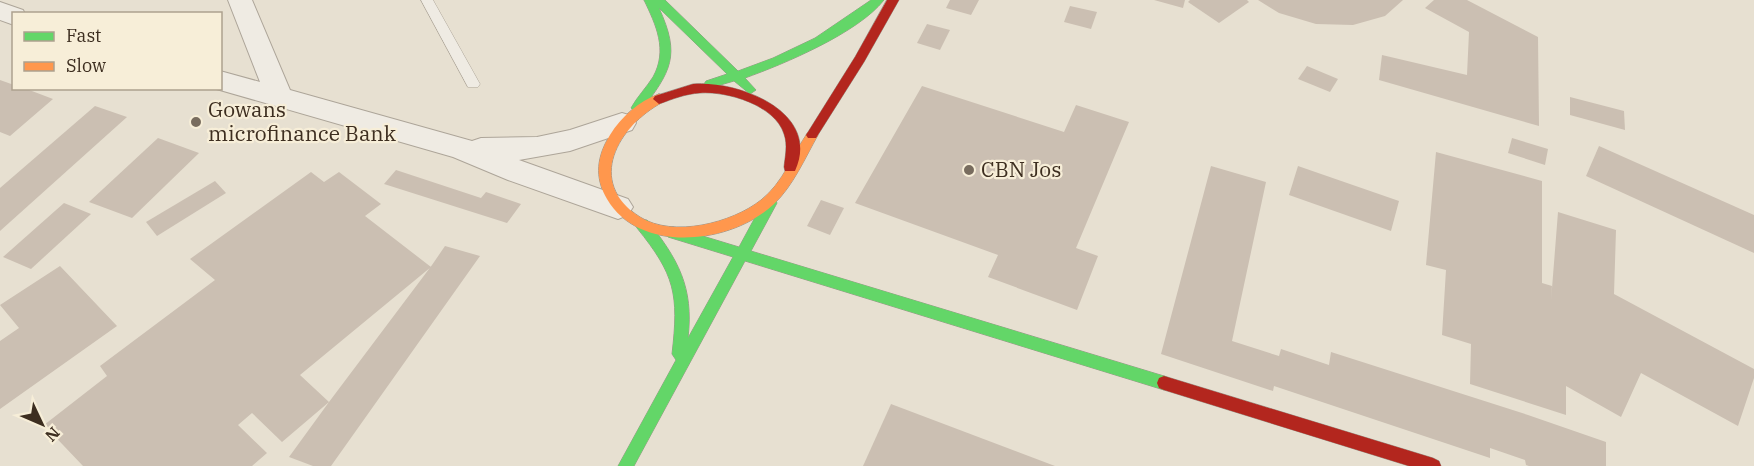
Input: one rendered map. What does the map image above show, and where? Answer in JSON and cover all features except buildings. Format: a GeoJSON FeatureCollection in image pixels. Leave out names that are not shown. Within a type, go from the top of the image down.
{"type":"FeatureCollection","features":[{"type":"Feature","properties":{"kind":"main road"},"geometry":{"type":"LineString","coordinates":[[650,0],[664,28],[669,47],[667,63],[659,81],[614,135],[604,159],[605,184],[618,207],[642,224],[663,248],[676,270],[683,291],[685,314],[676,371]]}},
{"type":"Feature","properties":{"kind":"main road"},"geometry":{"type":"LineString","coordinates":[[658,0],[781,120],[789,131],[790,167]]}},
{"type":"Feature","properties":{"kind":"main road"},"geometry":{"type":"LineString","coordinates":[[628,118],[664,96],[737,77],[795,56],[835,34],[878,0]]}},
{"type":"Feature","properties":{"kind":"main road"},"geometry":{"type":"LineString","coordinates":[[626,466],[676,371],[790,167],[844,86],[893,0]]}},
{"type":"Feature","properties":{"kind":"main road"},"geometry":{"type":"LineString","coordinates":[[694,88],[725,89],[762,102]]}},
{"type":"Feature","properties":{"kind":"main road"},"geometry":{"type":"LineString","coordinates":[[673,233],[695,233],[734,225],[750,217],[774,196]]}},
{"type":"Feature","properties":{"kind":"main road"},"geometry":{"type":"LineString","coordinates":[[642,224],[1433,466]]}},
{"type":"Feature","properties":{"kind":"street"},"geometry":{"type":"LineString","coordinates":[[240,0],[279,97]]}},
{"type":"Feature","properties":{"kind":"street"},"geometry":{"type":"LineString","coordinates":[[222,82],[460,148],[518,172],[618,207]]}},
{"type":"Feature","properties":{"kind":"street"},"geometry":{"type":"LineString","coordinates":[[460,148],[509,152],[540,149],[572,142],[628,118]]}},
{"type":"Feature","properties":{"kind":"lane"},"geometry":{"type":"LineString","coordinates":[[427,0],[473,84]]}},
{"type":"Feature","properties":{"kind":"traffic: fast"},"geometry":{"type":"LineString","coordinates":[[637,108],[657,79],[666,57],[663,32],[650,0]]}},
{"type":"Feature","properties":{"kind":"traffic: fast"},"geometry":{"type":"LineString","coordinates":[[658,0],[750,90]]}},
{"type":"Feature","properties":{"kind":"traffic: fast"},"geometry":{"type":"LineString","coordinates":[[710,84],[777,61],[819,41],[878,0]]}},
{"type":"Feature","properties":{"kind":"traffic: fast"},"geometry":{"type":"LineString","coordinates":[[626,466],[770,203]]}},
{"type":"Feature","properties":{"kind":"traffic: fast"},"geometry":{"type":"LineString","coordinates":[[642,224],[666,256],[679,284],[683,314],[679,354]]}},
{"type":"Feature","properties":{"kind":"traffic: fast"},"geometry":{"type":"LineString","coordinates":[[673,233],[1164,383]]}},
{"type":"Feature","properties":{"kind":"traffic: slow"},"geometry":{"type":"LineString","coordinates":[[659,99],[639,111],[617,134],[606,159],[605,171],[608,189],[620,209],[636,222],[657,229],[681,232],[705,230],[750,215],[767,203],[780,189],[812,135]]}},
{"type":"Feature","properties":{"kind":"traffic: jam"},"geometry":{"type":"LineString","coordinates":[[812,135],[860,59],[893,0]]}},
{"type":"Feature","properties":{"kind":"traffic: jam"},"geometry":{"type":"LineString","coordinates":[[659,99],[682,91],[705,88],[728,90],[752,98],[774,112],[789,130],[792,143],[790,167]]}},
{"type":"Feature","properties":{"kind":"traffic: jam"},"geometry":{"type":"LineString","coordinates":[[1164,383],[1433,466]]}},
{"type":"Feature","properties":{"kind":"place","name":"Gowans microfinance Bank"},"geometry":{"type":"Point","coordinates":[196,122]}},
{"type":"Feature","properties":{"kind":"place","name":"CBN Jos"},"geometry":{"type":"Point","coordinates":[969,170]}}]}
